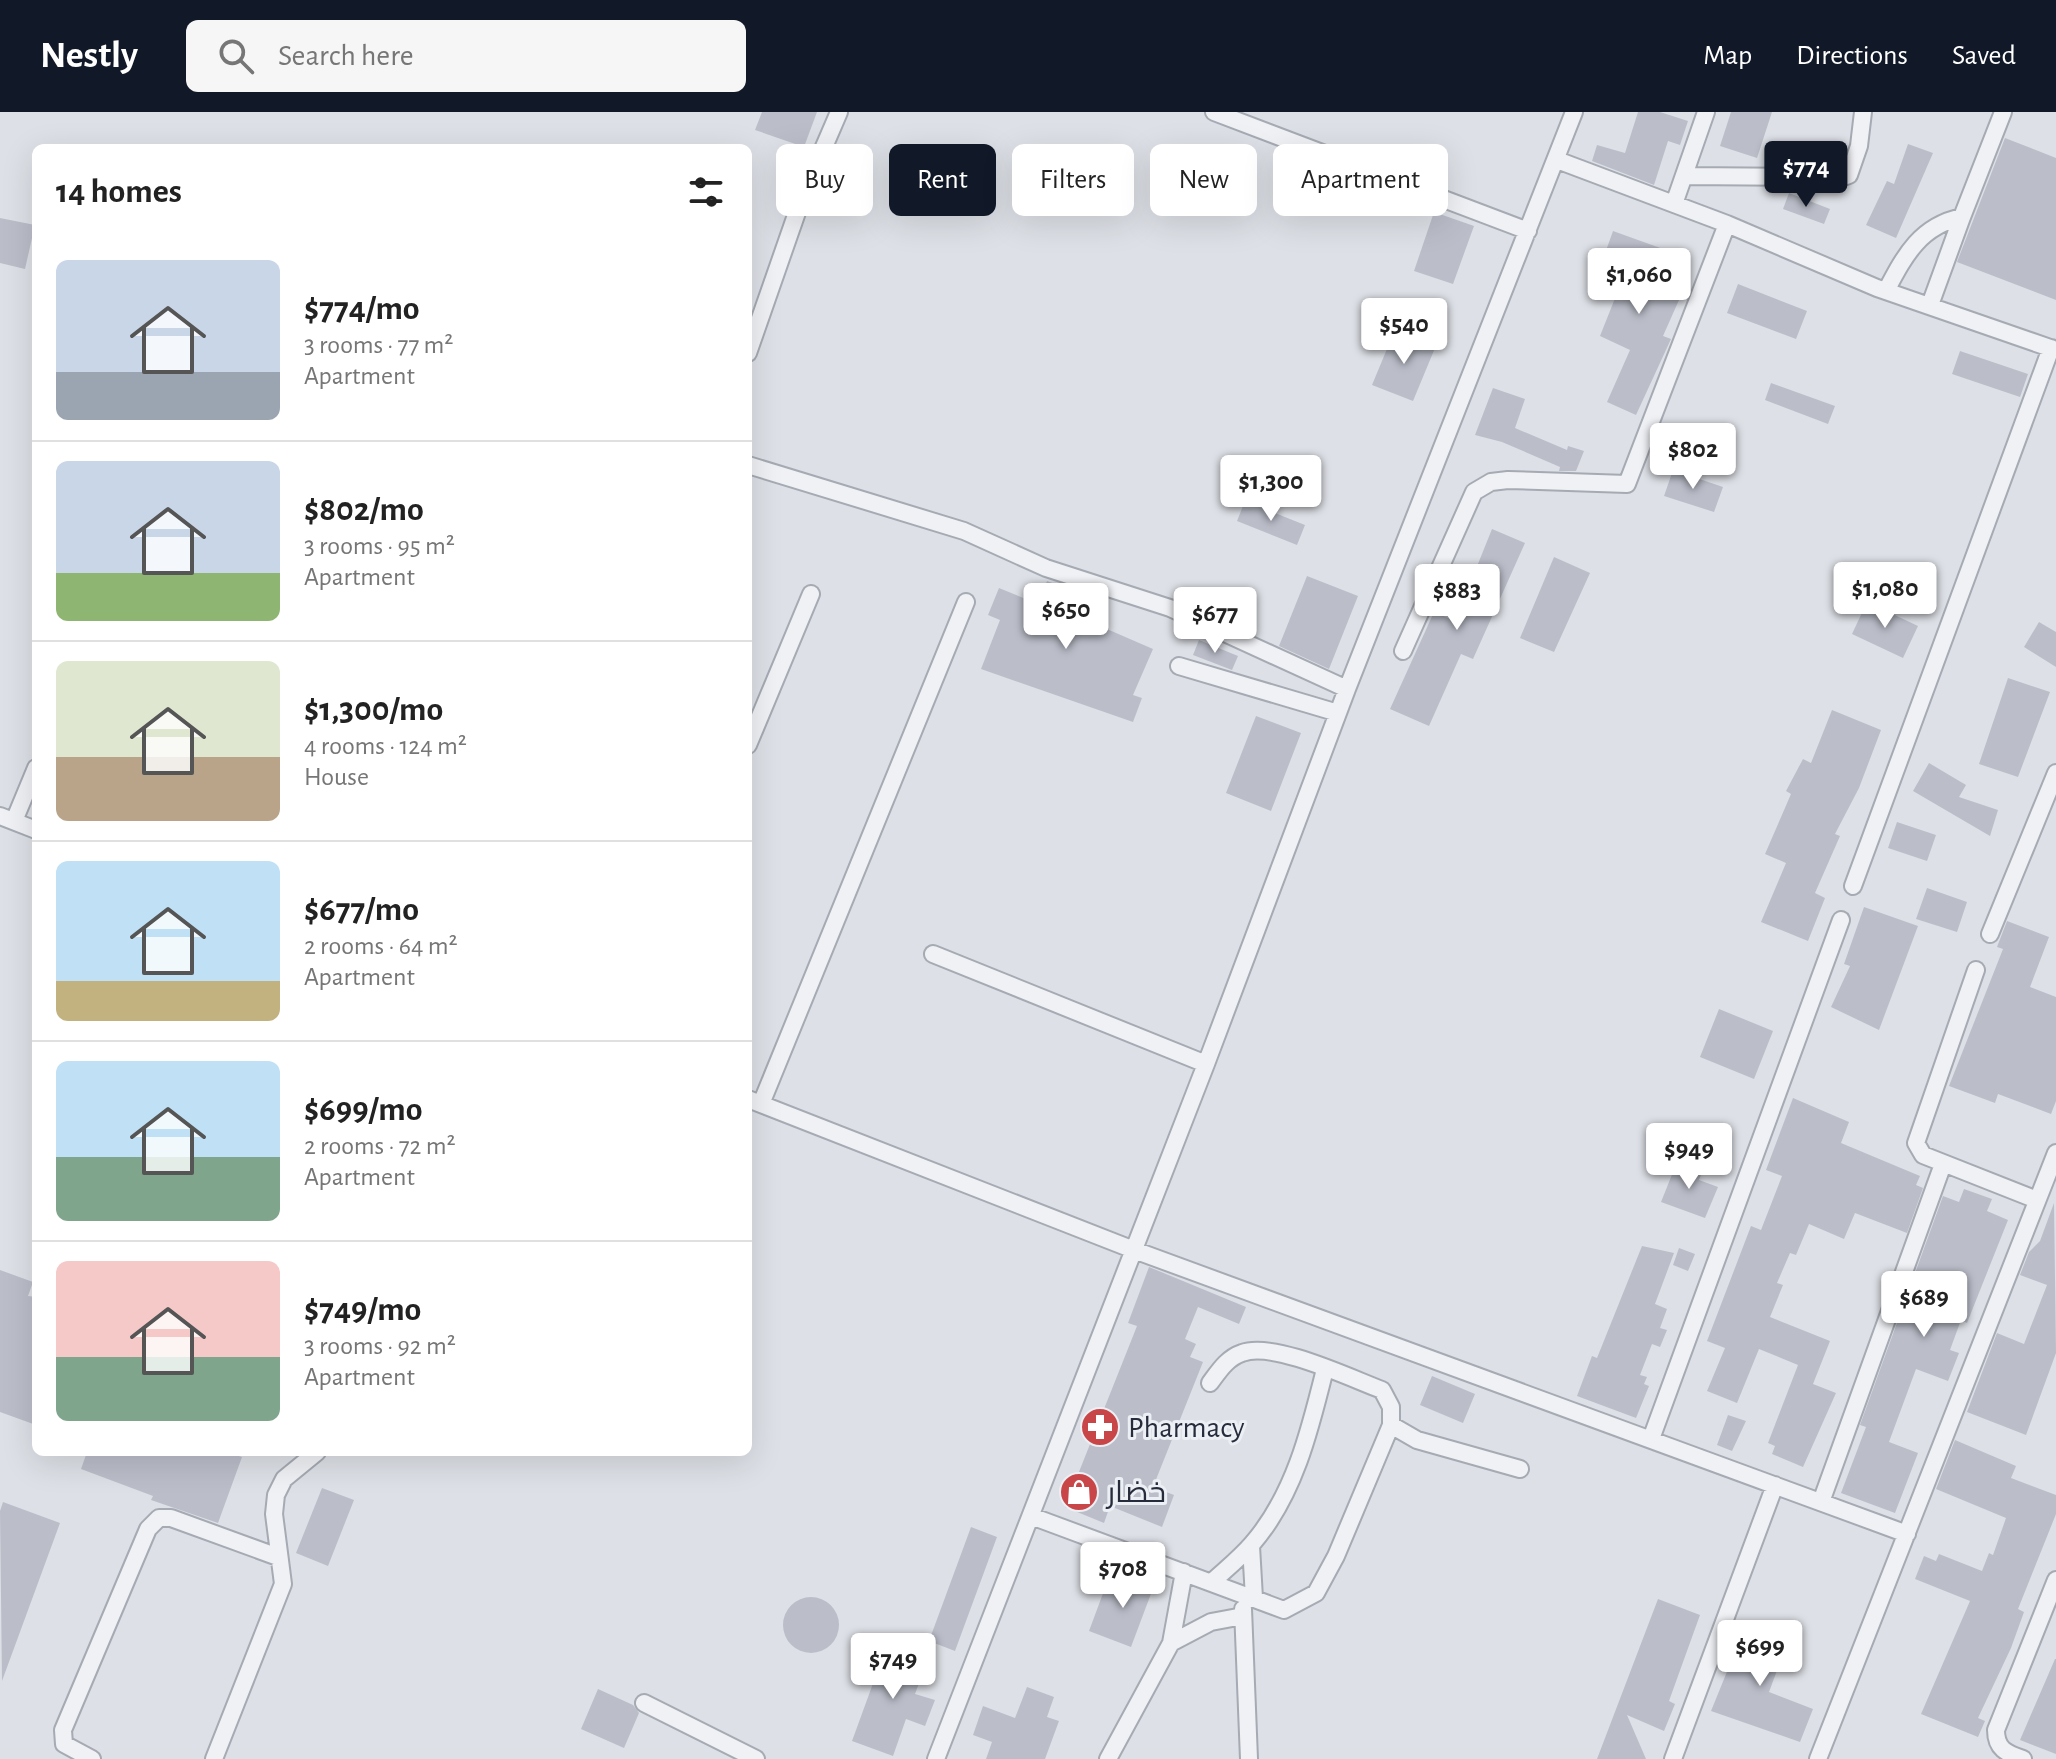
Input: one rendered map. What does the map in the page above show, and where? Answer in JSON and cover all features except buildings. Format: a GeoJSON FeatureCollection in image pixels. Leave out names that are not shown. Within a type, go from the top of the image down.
{"type":"FeatureCollection","features":[{"type":"Feature","properties":{"kind":"street"},"geometry":{"type":"LineString","coordinates":[[752,342],[802,198],[839,112]]}},
{"type":"Feature","properties":{"kind":"street"},"geometry":{"type":"LineString","coordinates":[[1214,112],[1528,231]]}},
{"type":"Feature","properties":{"kind":"street"},"geometry":{"type":"LineString","coordinates":[[936,1759],[1206,1064],[1347,689],[1574,112]]}},
{"type":"Feature","properties":{"kind":"street"},"geometry":{"type":"LineString","coordinates":[[1674,204],[1706,112]]}},
{"type":"Feature","properties":{"kind":"street"},"geometry":{"type":"LineString","coordinates":[[1684,176],[1808,177],[1833,181],[1849,175],[1859,146],[1863,112]]}},
{"type":"Feature","properties":{"kind":"street"},"geometry":{"type":"LineString","coordinates":[[1930,305],[2003,112]]}},
{"type":"Feature","properties":{"kind":"street"},"geometry":{"type":"LineString","coordinates":[[1557,160],[1727,224],[1886,291],[2054,349],[1853,886]]}},
{"type":"Feature","properties":{"kind":"street"},"geometry":{"type":"LineString","coordinates":[[1886,291],[1905,255],[1926,230],[1962,217]]}},
{"type":"Feature","properties":{"kind":"street"},"geometry":{"type":"LineString","coordinates":[[1403,651],[1474,492],[1491,482],[1508,480],[1627,484],[1727,224]]}},
{"type":"Feature","properties":{"kind":"street"},"geometry":{"type":"LineString","coordinates":[[752,466],[964,531],[1046,568],[1170,608],[1347,689]]}},
{"type":"Feature","properties":{"kind":"street"},"geometry":{"type":"LineString","coordinates":[[752,735],[811,594]]}},
{"type":"Feature","properties":{"kind":"street"},"geometry":{"type":"LineString","coordinates":[[966,602],[754,1102],[1134,1250],[1907,1534]]}},
{"type":"Feature","properties":{"kind":"street"},"geometry":{"type":"LineString","coordinates":[[1179,666],[1338,713]]}},
{"type":"Feature","properties":{"kind":"street"},"geometry":{"type":"LineString","coordinates":[[1990,934],[2056,773]]}},
{"type":"Feature","properties":{"kind":"street"},"geometry":{"type":"LineString","coordinates":[[32,775],[7,819],[32,828]]}},
{"type":"Feature","properties":{"kind":"street"},"geometry":{"type":"LineString","coordinates":[[1651,1439],[1841,920]]}},
{"type":"Feature","properties":{"kind":"street"},"geometry":{"type":"LineString","coordinates":[[933,954],[1206,1064]]}},
{"type":"Feature","properties":{"kind":"street"},"geometry":{"type":"LineString","coordinates":[[1976,970],[1916,1143],[1923,1155],[2037,1200]]}},
{"type":"Feature","properties":{"kind":"street"},"geometry":{"type":"LineString","coordinates":[[1818,1759],[2056,1153]]}},
{"type":"Feature","properties":{"kind":"street"},"geometry":{"type":"LineString","coordinates":[[1821,1502],[1943,1164]]}},
{"type":"Feature","properties":{"kind":"street"},"geometry":{"type":"LineString","coordinates":[[1031,1516],[1284,1610],[1316,1593],[1336,1556],[1391,1425],[1391,1407],[1382,1390],[1274,1353],[1244,1352],[1228,1360],[1210,1383]]}},
{"type":"Feature","properties":{"kind":"street"},"geometry":{"type":"LineString","coordinates":[[1212,1582],[1251,1546],[1283,1500],[1311,1428],[1325,1369]]}},
{"type":"Feature","properties":{"kind":"street"},"geometry":{"type":"LineString","coordinates":[[1391,1425],[1417,1440],[1520,1469]]}},
{"type":"Feature","properties":{"kind":"street"},"geometry":{"type":"LineString","coordinates":[[214,1759],[283,1584],[274,1514],[276,1495],[284,1479],[312,1456]]}},
{"type":"Feature","properties":{"kind":"street"},"geometry":{"type":"LineString","coordinates":[[1673,1759],[1775,1485]]}},
{"type":"Feature","properties":{"kind":"street"},"geometry":{"type":"LineString","coordinates":[[92,1759],[64,1744],[63,1730],[148,1529],[159,1518],[171,1518],[278,1557]]}},
{"type":"Feature","properties":{"kind":"street"},"geometry":{"type":"LineString","coordinates":[[1249,1759],[1243,1616],[1248,1596],[1251,1546]]}},
{"type":"Feature","properties":{"kind":"street"},"geometry":{"type":"LineString","coordinates":[[1108,1759],[1171,1643],[1184,1572]]}},
{"type":"Feature","properties":{"kind":"street"},"geometry":{"type":"LineString","coordinates":[[2023,1759],[2004,1752],[1996,1742],[1996,1730],[2056,1580]]}},
{"type":"Feature","properties":{"kind":"street"},"geometry":{"type":"LineString","coordinates":[[1171,1643],[1211,1622],[1243,1616]]}},
{"type":"Feature","properties":{"kind":"street"},"geometry":{"type":"LineString","coordinates":[[644,1703],[756,1759]]}},
{"type":"Feature","properties":{"kind":"place","name":"Pharmacy"},"geometry":{"type":"Point","coordinates":[1100,1427]}},
{"type":"Feature","properties":{"kind":"place","name":"خضار"},"geometry":{"type":"Point","coordinates":[1079,1492]}}]}
